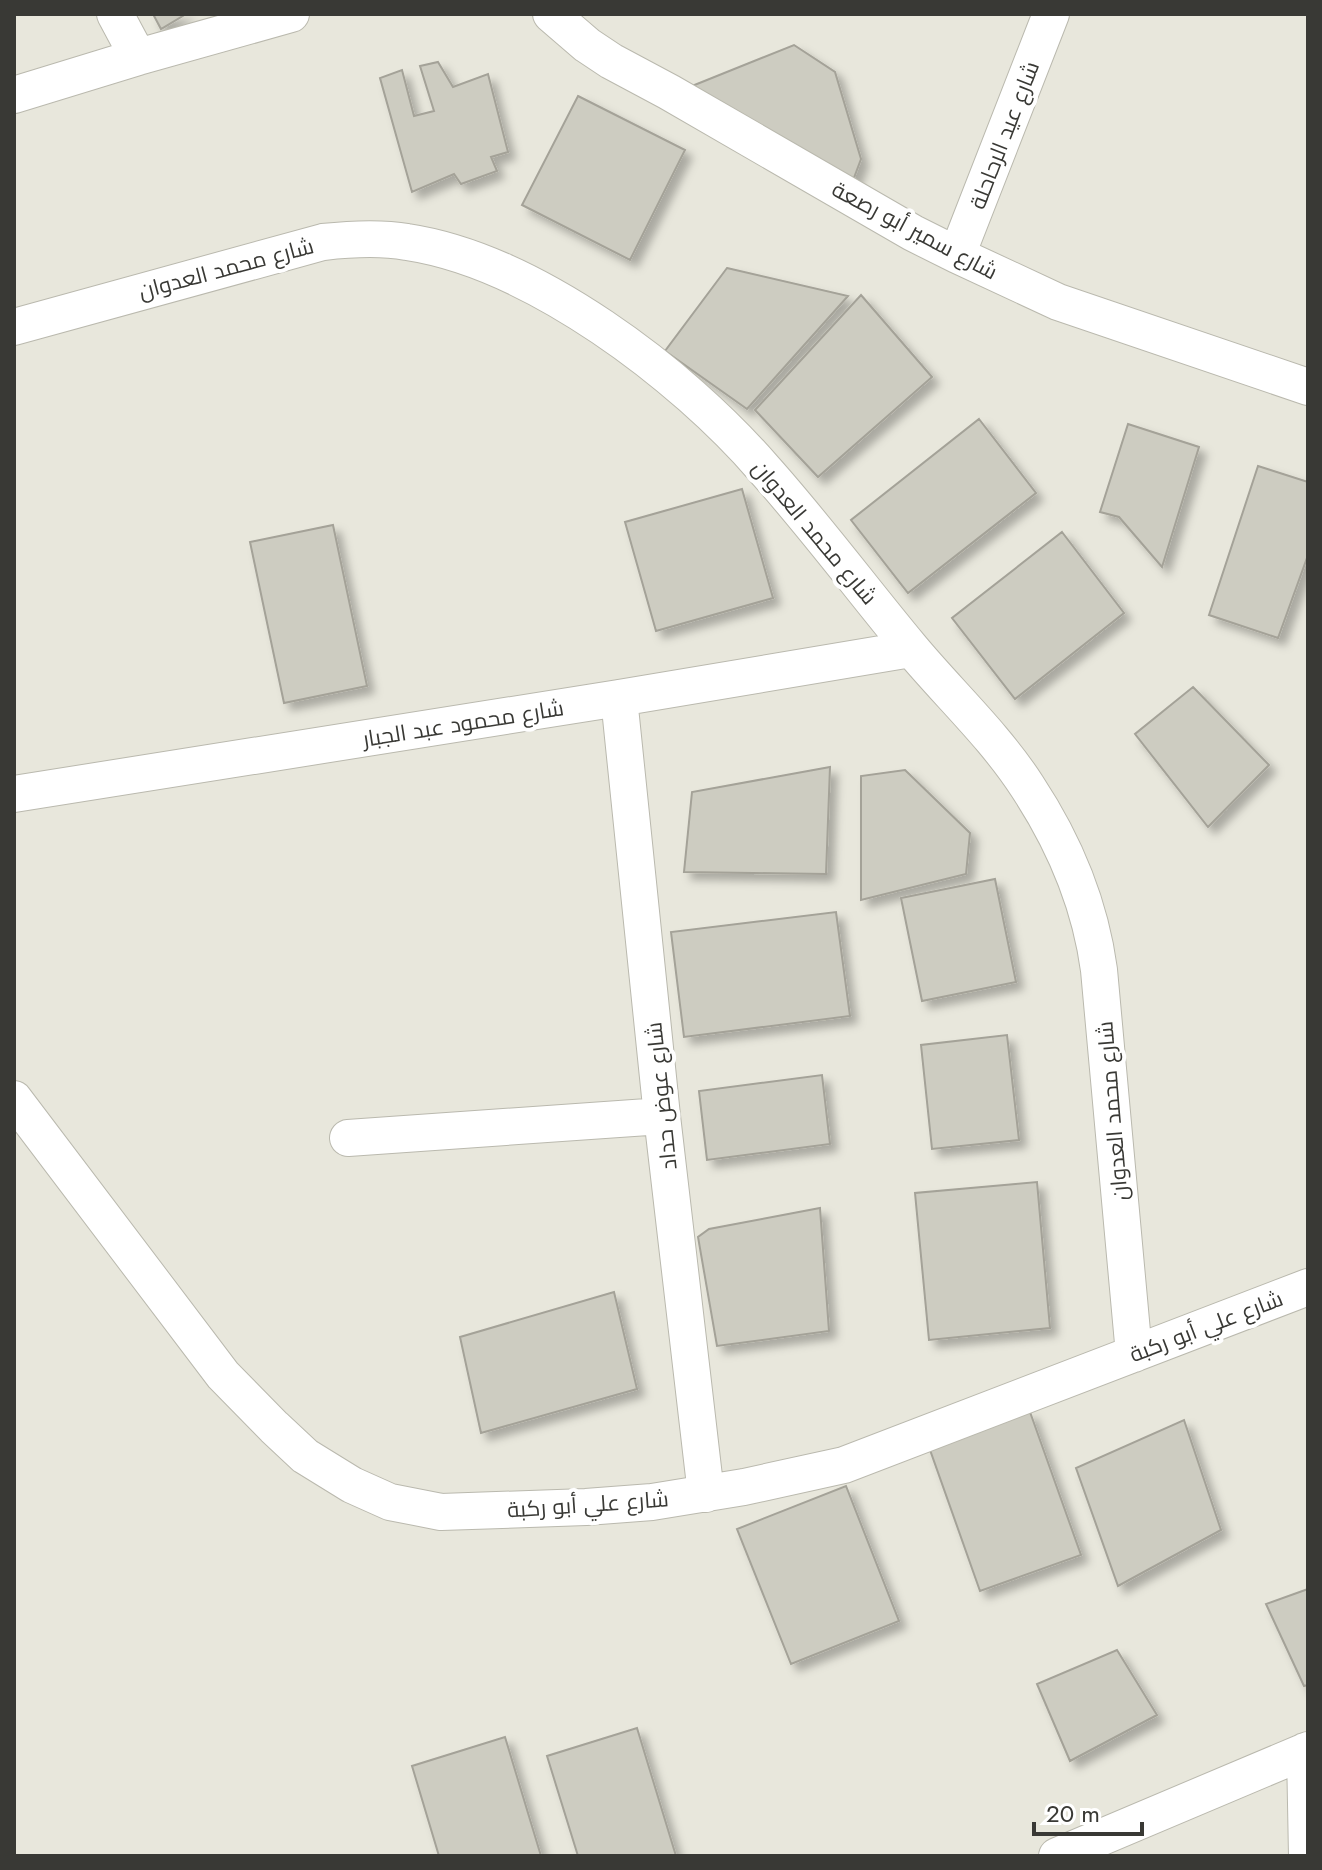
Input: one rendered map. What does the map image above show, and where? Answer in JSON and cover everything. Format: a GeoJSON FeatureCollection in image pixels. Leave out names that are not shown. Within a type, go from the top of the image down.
{"type":"FeatureCollection","features":[{"type":"Feature","properties":{"kind":"street"},"geometry":{"type":"LineString","coordinates":[[115,14],[138,57]]}},
{"type":"Feature","properties":{"kind":"street"},"geometry":{"type":"LineString","coordinates":[[14,95],[291,14]]}},
{"type":"Feature","properties":{"kind":"street","name":"شارع سمير أبو رصعة"},"geometry":{"type":"LineString","coordinates":[[551,14],[611,61],[957,255],[1058,302],[1308,387]]}},
{"type":"Feature","properties":{"kind":"street","name":"شارع عيد الرحاحلة"},"geometry":{"type":"LineString","coordinates":[[957,255],[1051,14]]}},
{"type":"Feature","properties":{"kind":"street","name":"شارع محمد العدوان"},"geometry":{"type":"LineString","coordinates":[[14,327],[323,242],[356,239],[406,241],[439,249],[525,281],[580,312],[708,410],[763,467],[911,649],[1004,754],[1027,785],[1077,878],[1094,934],[1097,958],[1134,1354]]}},
{"type":"Feature","properties":{"kind":"street","name":"شارع محمود عبد الجبار"},"geometry":{"type":"LineString","coordinates":[[14,794],[911,649]]}},
{"type":"Feature","properties":{"kind":"street","name":"شارع عوض حداد"},"geometry":{"type":"LineString","coordinates":[[619,698],[662,1116],[706,1494]]}},
{"type":"Feature","properties":{"kind":"street","name":"شارع علي أبو ركبة"},"geometry":{"type":"LineString","coordinates":[[14,1099],[223,1375],[305,1456],[352,1485],[390,1502],[441,1512],[586,1507],[706,1494],[844,1465],[1308,1287]]}},
{"type":"Feature","properties":{"kind":"street"},"geometry":{"type":"LineString","coordinates":[[348,1138],[662,1116]]}},
{"type":"Feature","properties":{"kind":"street"},"geometry":{"type":"LineString","coordinates":[[1057,1856],[1306,1751],[1307,1856]]}},
{"type":"Feature","properties":{"kind":"building"},"geometry":{"type":"Polygon","coordinates":[[[153,14],[186,14],[161,29],[153,14]]]}},
{"type":"Feature","properties":{"kind":"building"},"geometry":{"type":"Polygon","coordinates":[[[794,45],[835,72],[861,159],[852,183],[692,86],[794,45]]]}},
{"type":"Feature","properties":{"kind":"building"},"geometry":{"type":"Polygon","coordinates":[[[438,62],[453,87],[488,74],[508,152],[491,157],[497,171],[461,184],[454,174],[412,192],[380,78],[402,70],[414,116],[434,111],[420,66],[438,62]]]}},
{"type":"Feature","properties":{"kind":"building"},"geometry":{"type":"Polygon","coordinates":[[[578,96],[685,150],[630,260],[522,205],[578,96]]]}},
{"type":"Feature","properties":{"kind":"building"},"geometry":{"type":"Polygon","coordinates":[[[727,268],[848,296],[747,409],[665,351],[727,268]]]}},
{"type":"Feature","properties":{"kind":"building"},"geometry":{"type":"Polygon","coordinates":[[[861,295],[932,377],[818,477],[755,410],[861,295]]]}},
{"type":"Feature","properties":{"kind":"building"},"geometry":{"type":"Polygon","coordinates":[[[979,419],[1036,493],[908,593],[851,520],[979,419]]]}},
{"type":"Feature","properties":{"kind":"building"},"geometry":{"type":"Polygon","coordinates":[[[1128,424],[1199,447],[1162,567],[1119,517],[1100,512],[1128,424]]]}},
{"type":"Feature","properties":{"kind":"building"},"geometry":{"type":"Polygon","coordinates":[[[1258,466],[1308,482],[1308,555],[1278,638],[1209,615],[1258,466]]]}},
{"type":"Feature","properties":{"kind":"building"},"geometry":{"type":"Polygon","coordinates":[[[742,489],[773,598],[656,631],[625,522],[742,489]]]}},
{"type":"Feature","properties":{"kind":"building"},"geometry":{"type":"Polygon","coordinates":[[[333,525],[367,686],[284,703],[250,542],[333,525]]]}},
{"type":"Feature","properties":{"kind":"building"},"geometry":{"type":"Polygon","coordinates":[[[1062,532],[1124,613],[1015,699],[952,618],[1062,532]]]}},
{"type":"Feature","properties":{"kind":"building"},"geometry":{"type":"Polygon","coordinates":[[[1193,687],[1269,765],[1208,827],[1135,734],[1193,687]]]}},
{"type":"Feature","properties":{"kind":"building"},"geometry":{"type":"Polygon","coordinates":[[[830,767],[826,874],[684,872],[692,792],[830,767]]]}},
{"type":"Feature","properties":{"kind":"building"},"geometry":{"type":"Polygon","coordinates":[[[905,770],[970,833],[966,874],[861,900],[861,776],[905,770]]]}},
{"type":"Feature","properties":{"kind":"building"},"geometry":{"type":"Polygon","coordinates":[[[995,879],[1016,982],[922,1001],[901,898],[995,879]]]}},
{"type":"Feature","properties":{"kind":"building"},"geometry":{"type":"Polygon","coordinates":[[[836,912],[850,1016],[684,1037],[671,932],[836,912]]]}},
{"type":"Feature","properties":{"kind":"building"},"geometry":{"type":"Polygon","coordinates":[[[1007,1035],[1019,1140],[932,1149],[921,1045],[1007,1035]]]}},
{"type":"Feature","properties":{"kind":"building"},"geometry":{"type":"Polygon","coordinates":[[[822,1075],[830,1144],[707,1160],[699,1091],[822,1075]]]}},
{"type":"Feature","properties":{"kind":"building"},"geometry":{"type":"Polygon","coordinates":[[[1037,1182],[1050,1328],[929,1340],[915,1193],[1037,1182]]]}},
{"type":"Feature","properties":{"kind":"building"},"geometry":{"type":"Polygon","coordinates":[[[820,1208],[829,1331],[717,1346],[698,1237],[709,1229],[820,1208]]]}},
{"type":"Feature","properties":{"kind":"building"},"geometry":{"type":"Polygon","coordinates":[[[614,1292],[637,1389],[481,1433],[460,1337],[614,1292]]]}},
{"type":"Feature","properties":{"kind":"building"},"geometry":{"type":"Polygon","coordinates":[[[1030,1412],[1081,1555],[980,1591],[929,1447],[1030,1412]]]}},
{"type":"Feature","properties":{"kind":"building"},"geometry":{"type":"Polygon","coordinates":[[[1184,1420],[1221,1530],[1118,1586],[1076,1468],[1184,1420]]]}},
{"type":"Feature","properties":{"kind":"building"},"geometry":{"type":"Polygon","coordinates":[[[846,1486],[899,1621],[791,1664],[737,1529],[846,1486]]]}},
{"type":"Feature","properties":{"kind":"building"},"geometry":{"type":"Polygon","coordinates":[[[1308,1589],[1308,1685],[1304,1686],[1266,1604],[1308,1589]]]}},
{"type":"Feature","properties":{"kind":"building"},"geometry":{"type":"Polygon","coordinates":[[[1117,1650],[1157,1715],[1070,1761],[1037,1684],[1117,1650]]]}},
{"type":"Feature","properties":{"kind":"building"},"geometry":{"type":"Polygon","coordinates":[[[637,1728],[676,1856],[578,1856],[547,1756],[637,1728]]]}},
{"type":"Feature","properties":{"kind":"building"},"geometry":{"type":"Polygon","coordinates":[[[505,1737],[541,1856],[439,1856],[412,1766],[505,1737]]]}}]}
